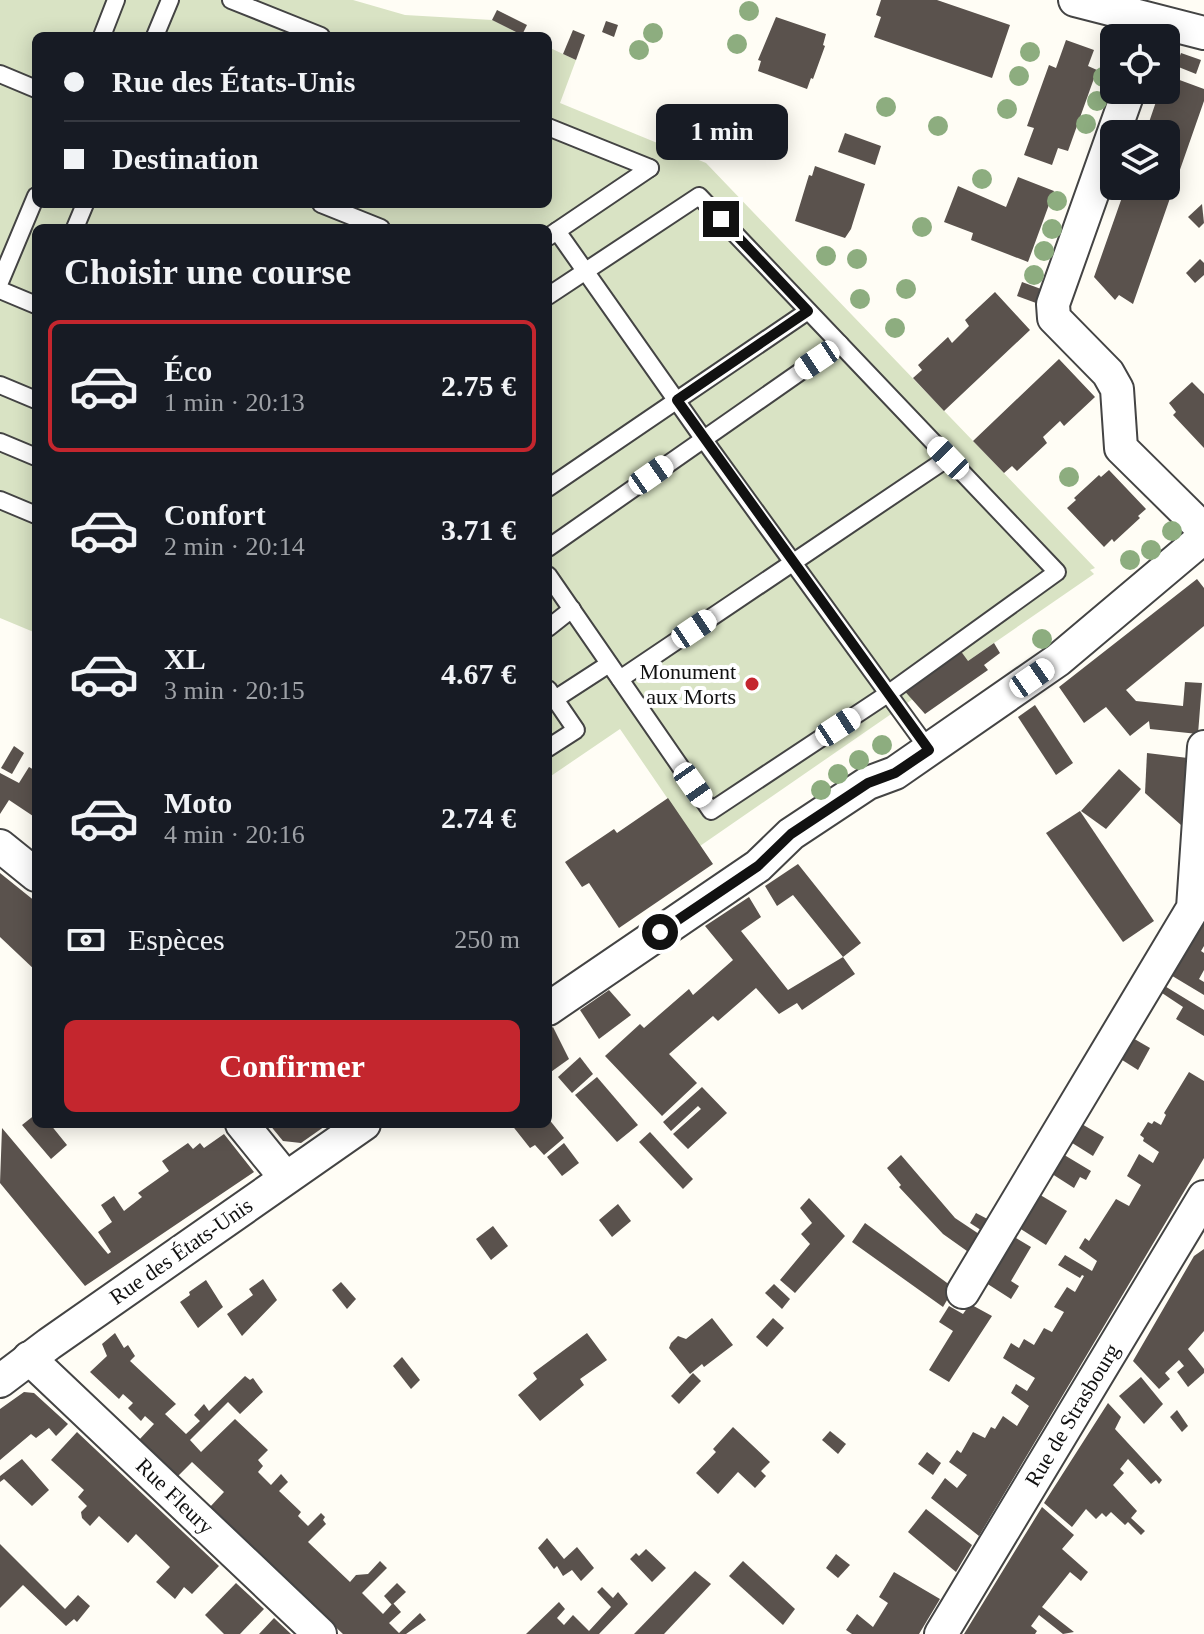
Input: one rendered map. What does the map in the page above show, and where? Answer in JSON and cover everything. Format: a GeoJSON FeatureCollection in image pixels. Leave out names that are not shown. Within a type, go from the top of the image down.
{"type":"FeatureCollection","features":[{"type":"Feature","properties":{"kind":"street"},"geometry":{"type":"LineString","coordinates":[[1075,0],[1135,24]]}},
{"type":"Feature","properties":{"kind":"street"},"geometry":{"type":"LineString","coordinates":[[1180,32],[1204,33]]}},
{"type":"Feature","properties":{"kind":"street"},"geometry":{"type":"LineString","coordinates":[[1124,104],[1053,304],[1054,318],[1108,373],[1117,389],[1121,448],[1204,530]]}},
{"type":"Feature","properties":{"kind":"street"},"geometry":{"type":"LineString","coordinates":[[552,1006],[758,866],[791,834],[868,783],[895,773],[1058,660],[1204,537]]}},
{"type":"Feature","properties":{"kind":"street"},"geometry":{"type":"LineString","coordinates":[[963,1292],[1193,908],[1204,747]]}},
{"type":"Feature","properties":{"kind":"street"},"geometry":{"type":"LineString","coordinates":[[0,846],[32,872]]}},
{"type":"Feature","properties":{"kind":"street"},"geometry":{"type":"LineString","coordinates":[[245,1128],[285,1177]]}},
{"type":"Feature","properties":{"kind":"street","name":"Rue des États-Unis"},"geometry":{"type":"LineString","coordinates":[[0,1381],[358,1128]]}},
{"type":"Feature","properties":{"kind":"street","name":"Rue de Strasbourg"},"geometry":{"type":"LineString","coordinates":[[941,1634],[1204,1197]]}},
{"type":"Feature","properties":{"kind":"street","name":"Rue Fleury"},"geometry":{"type":"LineString","coordinates":[[29,1358],[320,1634]]}},
{"type":"Feature","properties":{"kind":"lane"},"geometry":{"type":"LineString","coordinates":[[104,32],[116,0]]}},
{"type":"Feature","properties":{"kind":"lane"},"geometry":{"type":"LineString","coordinates":[[157,32],[170,0]]}},
{"type":"Feature","properties":{"kind":"lane"},"geometry":{"type":"LineString","coordinates":[[231,0],[311,32]]}},
{"type":"Feature","properties":{"kind":"lane"},"geometry":{"type":"LineString","coordinates":[[0,74],[32,87]]}},
{"type":"Feature","properties":{"kind":"lane"},"geometry":{"type":"LineString","coordinates":[[552,129],[650,168],[553,234],[586,271],[929,750]]}},
{"type":"Feature","properties":{"kind":"lane"},"geometry":{"type":"LineString","coordinates":[[552,293],[699,196],[1057,572],[889,693],[711,811],[552,581]]}},
{"type":"Feature","properties":{"kind":"lane"},"geometry":{"type":"LineString","coordinates":[[0,282],[32,206]]}},
{"type":"Feature","properties":{"kind":"lane"},"geometry":{"type":"LineString","coordinates":[[331,208],[371,224]]}},
{"type":"Feature","properties":{"kind":"lane"},"geometry":{"type":"LineString","coordinates":[[0,290],[32,303]]}},
{"type":"Feature","properties":{"kind":"lane"},"geometry":{"type":"LineString","coordinates":[[552,485],[808,311]]}},
{"type":"Feature","properties":{"kind":"lane"},"geometry":{"type":"LineString","coordinates":[[552,545],[840,344]]}},
{"type":"Feature","properties":{"kind":"lane"},"geometry":{"type":"LineString","coordinates":[[0,385],[32,398]]}},
{"type":"Feature","properties":{"kind":"lane"},"geometry":{"type":"LineString","coordinates":[[0,442],[32,455]]}},
{"type":"Feature","properties":{"kind":"lane"},"geometry":{"type":"LineString","coordinates":[[620,679],[948,458]]}},
{"type":"Feature","properties":{"kind":"lane"},"geometry":{"type":"LineString","coordinates":[[0,500],[32,513]]}},
{"type":"Feature","properties":{"kind":"lane"},"geometry":{"type":"LineString","coordinates":[[552,625],[572,609]]}},
{"type":"Feature","properties":{"kind":"lane"},"geometry":{"type":"LineString","coordinates":[[552,745],[576,730],[552,694],[609,664]]}},
{"type":"Feature","properties":{"kind":"green space"},"geometry":{"type":"Polygon","coordinates":[[[0,0],[353,0],[405,15],[492,20],[516,32],[32,32],[32,208],[552,208],[552,49],[576,60],[560,103],[706,163],[1095,568],[1090,570],[1094,574],[700,846],[620,729],[552,775],[552,224],[32,224],[32,631],[0,618],[0,0]]]}},
{"type":"Feature","properties":{"kind":"building"},"geometry":{"type":"Polygon","coordinates":[[[881,0],[937,0],[1010,25],[992,78],[874,37],[881,17],[876,15],[881,0]]]}},
{"type":"Feature","properties":{"kind":"building"},"geometry":{"type":"Polygon","coordinates":[[[497,10],[527,25],[524,32],[516,32],[492,20],[497,10]]]}},
{"type":"Feature","properties":{"kind":"building"},"geometry":{"type":"Polygon","coordinates":[[[776,17],[826,34],[825,46],[807,89],[758,71],[761,61],[758,60],[776,17]]]}},
{"type":"Feature","properties":{"kind":"building"},"geometry":{"type":"Polygon","coordinates":[[[606,21],[618,25],[614,37],[602,32],[606,21]]]}},
{"type":"Feature","properties":{"kind":"building"},"geometry":{"type":"Polygon","coordinates":[[[573,30],[585,35],[576,60],[563,54],[573,30]]]}},
{"type":"Feature","properties":{"kind":"building"},"geometry":{"type":"Polygon","coordinates":[[[1066,40],[1094,50],[1088,66],[1097,70],[1068,151],[1058,148],[1052,165],[1024,155],[1034,128],[1027,126],[1049,65],[1056,68],[1066,40]]]}},
{"type":"Feature","properties":{"kind":"building"},"geometry":{"type":"Polygon","coordinates":[[[1181,53],[1201,60],[1196,74],[1180,68],[1181,53]]]}},
{"type":"Feature","properties":{"kind":"building"},"geometry":{"type":"Polygon","coordinates":[[[1180,80],[1204,89],[1204,101],[1180,170],[1180,120],[1150,120],[1155,104],[1180,104],[1180,80]]]}},
{"type":"Feature","properties":{"kind":"building"},"geometry":{"type":"Polygon","coordinates":[[[845,133],[881,146],[875,165],[838,152],[845,133]]]}},
{"type":"Feature","properties":{"kind":"building"},"geometry":{"type":"Polygon","coordinates":[[[815,166],[865,184],[851,229],[845,238],[795,221],[809,175],[812,176],[815,166]]]}},
{"type":"Feature","properties":{"kind":"building"},"geometry":{"type":"Polygon","coordinates":[[[1018,177],[1054,191],[1028,262],[971,240],[973,233],[944,222],[958,186],[1006,207],[1018,177]]]}},
{"type":"Feature","properties":{"kind":"building"},"geometry":{"type":"Polygon","coordinates":[[[1121,200],[1169,200],[1133,304],[1119,295],[1115,300],[1094,277],[1121,200]]]}},
{"type":"Feature","properties":{"kind":"building"},"geometry":{"type":"Polygon","coordinates":[[[1202,204],[1204,223],[1199,228],[1188,217],[1202,204]]]}},
{"type":"Feature","properties":{"kind":"building"},"geometry":{"type":"Polygon","coordinates":[[[1200,259],[1204,263],[1204,275],[1195,283],[1186,273],[1200,259]]]}},
{"type":"Feature","properties":{"kind":"building"},"geometry":{"type":"Polygon","coordinates":[[[1022,282],[1041,289],[1036,303],[1017,296],[1022,282]]]}},
{"type":"Feature","properties":{"kind":"building"},"geometry":{"type":"Polygon","coordinates":[[[995,292],[1030,330],[944,411],[913,378],[922,370],[918,365],[948,337],[952,343],[969,326],[965,320],[995,292]]]}},
{"type":"Feature","properties":{"kind":"building"},"geometry":{"type":"Polygon","coordinates":[[[1059,359],[1095,397],[1064,426],[1060,421],[1043,437],[1047,443],[1017,471],[1012,466],[1004,473],[973,441],[1059,359]]]}},
{"type":"Feature","properties":{"kind":"building"},"geometry":{"type":"Polygon","coordinates":[[[1192,382],[1204,394],[1204,448],[1173,415],[1176,412],[1169,403],[1192,382]]]}},
{"type":"Feature","properties":{"kind":"building"},"geometry":{"type":"Polygon","coordinates":[[[1109,470],[1146,509],[1114,542],[1112,539],[1104,547],[1067,508],[1099,475],[1101,477],[1109,470]]]}},
{"type":"Feature","properties":{"kind":"building"},"geometry":{"type":"Polygon","coordinates":[[[1197,579],[1204,588],[1204,626],[1126,690],[1136,701],[1183,706],[1185,682],[1202,683],[1198,734],[1150,729],[1149,721],[1130,736],[1106,707],[1084,723],[1059,687],[1197,579]]]}},
{"type":"Feature","properties":{"kind":"building"},"geometry":{"type":"Polygon","coordinates":[[[994,643],[1000,653],[984,665],[988,670],[925,714],[901,687],[960,650],[968,661],[994,643]]]}},
{"type":"Feature","properties":{"kind":"building"},"geometry":{"type":"Polygon","coordinates":[[[1035,705],[1073,763],[1056,775],[1018,717],[1035,705]]]}},
{"type":"Feature","properties":{"kind":"building"},"geometry":{"type":"Polygon","coordinates":[[[14,746],[24,753],[12,774],[1,768],[14,746]]]}},
{"type":"Feature","properties":{"kind":"building"},"geometry":{"type":"Polygon","coordinates":[[[1147,753],[1196,759],[1190,833],[1145,793],[1147,753]]]}},
{"type":"Feature","properties":{"kind":"building"},"geometry":{"type":"Polygon","coordinates":[[[29,767],[32,769],[32,815],[9,800],[0,814],[0,773],[19,783],[29,767]]]}},
{"type":"Feature","properties":{"kind":"building"},"geometry":{"type":"Polygon","coordinates":[[[1119,769],[1141,789],[1106,829],[1081,811],[1119,769]]]}},
{"type":"Feature","properties":{"kind":"building"},"geometry":{"type":"Polygon","coordinates":[[[668,798],[713,864],[619,928],[589,883],[582,887],[565,862],[614,829],[617,833],[668,798]]]}},
{"type":"Feature","properties":{"kind":"building"},"geometry":{"type":"Polygon","coordinates":[[[1080,811],[1154,921],[1123,942],[1046,833],[1080,811]]]}},
{"type":"Feature","properties":{"kind":"building"},"geometry":{"type":"Polygon","coordinates":[[[798,864],[861,943],[843,957],[793,895],[777,906],[765,886],[798,864]]]}},
{"type":"Feature","properties":{"kind":"building"},"geometry":{"type":"Polygon","coordinates":[[[0,873],[32,899],[32,967],[0,937],[0,873]]]}},
{"type":"Feature","properties":{"kind":"building"},"geometry":{"type":"Polygon","coordinates":[[[749,897],[761,917],[741,931],[788,990],[843,957],[855,974],[802,1010],[797,1003],[779,1014],[756,988],[718,1021],[713,1016],[669,1054],[697,1083],[662,1116],[605,1056],[640,1024],[644,1028],[689,989],[693,995],[733,960],[705,926],[749,897]]]}},
{"type":"Feature","properties":{"kind":"building"},"geometry":{"type":"Polygon","coordinates":[[[1201,920],[1204,922],[1204,946],[1201,951],[1204,953],[1204,970],[1199,979],[1204,982],[1204,995],[1169,974],[1201,920]]]}},
{"type":"Feature","properties":{"kind":"building"},"geometry":{"type":"Polygon","coordinates":[[[1163,985],[1204,1010],[1204,1036],[1176,1019],[1183,1007],[1159,991],[1163,985]]]}},
{"type":"Feature","properties":{"kind":"building"},"geometry":{"type":"Polygon","coordinates":[[[609,990],[631,1015],[599,1039],[580,1010],[609,990]]]}},
{"type":"Feature","properties":{"kind":"building"},"geometry":{"type":"Polygon","coordinates":[[[552,1028],[569,1059],[552,1071],[552,1028]]]}},
{"type":"Feature","properties":{"kind":"building"},"geometry":{"type":"Polygon","coordinates":[[[1131,1037],[1150,1048],[1138,1070],[1119,1058],[1131,1037]]]}},
{"type":"Feature","properties":{"kind":"building"},"geometry":{"type":"Polygon","coordinates":[[[580,1057],[593,1074],[572,1093],[558,1077],[580,1057]]]}},
{"type":"Feature","properties":{"kind":"building"},"geometry":{"type":"Polygon","coordinates":[[[1189,1072],[1204,1081],[1204,1158],[979,1536],[931,1498],[945,1478],[957,1488],[967,1475],[949,1462],[957,1450],[961,1453],[973,1432],[985,1438],[1003,1416],[1017,1426],[1029,1406],[1011,1393],[1016,1384],[1027,1391],[1035,1378],[1003,1358],[1011,1343],[1019,1348],[1024,1339],[1034,1345],[1044,1328],[1052,1332],[1064,1312],[1054,1307],[1067,1287],[1075,1292],[1084,1276],[1080,1278],[1058,1265],[1065,1255],[1092,1271],[1097,1261],[1079,1248],[1085,1238],[1089,1241],[1116,1199],[1129,1206],[1141,1185],[1127,1176],[1139,1154],[1153,1163],[1159,1152],[1143,1141],[1140,1135],[1148,1122],[1161,1125],[1166,1115],[1164,1113],[1189,1072]]]}},
{"type":"Feature","properties":{"kind":"building"},"geometry":{"type":"Polygon","coordinates":[[[597,1077],[638,1125],[617,1142],[575,1095],[597,1077]]]}},
{"type":"Feature","properties":{"kind":"building"},"geometry":{"type":"Polygon","coordinates":[[[702,1087],[727,1113],[688,1149],[673,1134],[701,1109],[698,1106],[671,1131],[663,1122],[702,1087]]]}},
{"type":"Feature","properties":{"kind":"building"},"geometry":{"type":"Polygon","coordinates":[[[32,1117],[32,1128],[53,1128],[67,1145],[51,1159],[22,1125],[32,1117]]]}},
{"type":"Feature","properties":{"kind":"building"},"geometry":{"type":"Polygon","coordinates":[[[552,1123],[564,1138],[544,1155],[535,1145],[530,1148],[514,1128],[552,1128],[552,1123]]]}},
{"type":"Feature","properties":{"kind":"building"},"geometry":{"type":"Polygon","coordinates":[[[1080,1123],[1104,1137],[1093,1156],[1069,1141],[1080,1123]]]}},
{"type":"Feature","properties":{"kind":"building"},"geometry":{"type":"Polygon","coordinates":[[[2,1128],[108,1254],[111,1252],[98,1232],[112,1222],[101,1205],[114,1196],[124,1211],[142,1197],[138,1193],[169,1171],[162,1161],[188,1143],[193,1149],[200,1143],[204,1148],[224,1134],[254,1172],[85,1286],[0,1183],[2,1128]]]}},
{"type":"Feature","properties":{"kind":"building"},"geometry":{"type":"Polygon","coordinates":[[[272,1128],[322,1128],[301,1143],[283,1141],[272,1128]]]}},
{"type":"Feature","properties":{"kind":"building"},"geometry":{"type":"Polygon","coordinates":[[[650,1132],[693,1179],[683,1189],[639,1142],[650,1132]]]}},
{"type":"Feature","properties":{"kind":"building"},"geometry":{"type":"Polygon","coordinates":[[[564,1143],[579,1163],[562,1176],[547,1157],[564,1143]]]}},
{"type":"Feature","properties":{"kind":"building"},"geometry":{"type":"Polygon","coordinates":[[[1061,1153],[1091,1171],[1086,1180],[1080,1177],[1074,1188],[1049,1172],[1061,1153]]]}},
{"type":"Feature","properties":{"kind":"building"},"geometry":{"type":"Polygon","coordinates":[[[901,1155],[955,1218],[985,1238],[974,1256],[943,1234],[899,1187],[901,1185],[887,1168],[901,1155]]]}},
{"type":"Feature","properties":{"kind":"building"},"geometry":{"type":"Polygon","coordinates":[[[1037,1193],[1067,1211],[1046,1245],[1016,1226],[1037,1193]]]}},
{"type":"Feature","properties":{"kind":"building"},"geometry":{"type":"Polygon","coordinates":[[[809,1198],[845,1236],[795,1293],[780,1280],[810,1244],[801,1234],[812,1223],[800,1208],[809,1198]]]}},
{"type":"Feature","properties":{"kind":"building"},"geometry":{"type":"Polygon","coordinates":[[[618,1204],[631,1221],[612,1237],[599,1220],[618,1204]]]}},
{"type":"Feature","properties":{"kind":"building"},"geometry":{"type":"Polygon","coordinates":[[[976,1213],[995,1223],[987,1234],[970,1223],[976,1213]]]}},
{"type":"Feature","properties":{"kind":"building"},"geometry":{"type":"Polygon","coordinates":[[[865,1223],[954,1288],[943,1307],[852,1242],[865,1223]]]}},
{"type":"Feature","properties":{"kind":"building"},"geometry":{"type":"Polygon","coordinates":[[[493,1226],[508,1246],[491,1260],[476,1239],[493,1226]]]}},
{"type":"Feature","properties":{"kind":"building"},"geometry":{"type":"Polygon","coordinates":[[[1011,1235],[1031,1247],[1011,1281],[1019,1286],[1011,1299],[983,1281],[1011,1235]]]}},
{"type":"Feature","properties":{"kind":"building"},"geometry":{"type":"Polygon","coordinates":[[[1204,1249],[1204,1331],[1188,1349],[1204,1373],[1188,1387],[1177,1372],[1184,1366],[1179,1360],[1165,1373],[1170,1379],[1159,1389],[1133,1361],[1194,1256],[1204,1249]]]}},
{"type":"Feature","properties":{"kind":"building"},"geometry":{"type":"Polygon","coordinates":[[[263,1279],[277,1300],[242,1336],[227,1314],[253,1295],[249,1289],[263,1279]]]}},
{"type":"Feature","properties":{"kind":"building"},"geometry":{"type":"Polygon","coordinates":[[[206,1280],[223,1307],[198,1328],[180,1302],[206,1280]]]}},
{"type":"Feature","properties":{"kind":"building"},"geometry":{"type":"Polygon","coordinates":[[[341,1282],[356,1299],[347,1309],[332,1290],[341,1282]]]}},
{"type":"Feature","properties":{"kind":"building"},"geometry":{"type":"Polygon","coordinates":[[[774,1284],[790,1299],[782,1309],[765,1293],[774,1284]]]}},
{"type":"Feature","properties":{"kind":"building"},"geometry":{"type":"Polygon","coordinates":[[[970,1304],[992,1316],[949,1382],[929,1370],[953,1331],[939,1322],[949,1306],[963,1314],[970,1304]]]}},
{"type":"Feature","properties":{"kind":"building"},"geometry":{"type":"Polygon","coordinates":[[[712,1318],[733,1345],[690,1374],[669,1348],[678,1336],[686,1339],[712,1318]]]}},
{"type":"Feature","properties":{"kind":"building"},"geometry":{"type":"Polygon","coordinates":[[[773,1318],[784,1328],[767,1347],[756,1337],[773,1318]]]}},
{"type":"Feature","properties":{"kind":"building"},"geometry":{"type":"Polygon","coordinates":[[[115,1333],[124,1348],[128,1345],[135,1356],[130,1361],[176,1404],[165,1414],[186,1434],[200,1421],[194,1415],[204,1404],[209,1411],[245,1376],[250,1380],[253,1378],[263,1392],[240,1414],[228,1402],[190,1440],[201,1452],[235,1419],[268,1450],[258,1460],[263,1466],[258,1472],[271,1485],[281,1474],[288,1482],[279,1491],[301,1512],[298,1516],[308,1526],[321,1513],[325,1517],[323,1520],[326,1524],[308,1542],[350,1582],[356,1575],[368,1574],[380,1561],[387,1568],[362,1593],[383,1614],[393,1603],[401,1612],[389,1623],[399,1633],[420,1613],[426,1620],[406,1634],[343,1634],[209,1508],[224,1492],[192,1462],[177,1477],[138,1441],[154,1424],[145,1416],[141,1421],[128,1408],[133,1403],[123,1394],[119,1399],[90,1372],[107,1356],[102,1344],[115,1333]]]}},
{"type":"Feature","properties":{"kind":"building"},"geometry":{"type":"Polygon","coordinates":[[[587,1333],[607,1360],[580,1379],[584,1385],[540,1421],[518,1395],[537,1379],[533,1373],[587,1333]]]}},
{"type":"Feature","properties":{"kind":"building"},"geometry":{"type":"Polygon","coordinates":[[[402,1357],[420,1380],[411,1389],[393,1366],[402,1357]]]}},
{"type":"Feature","properties":{"kind":"building"},"geometry":{"type":"Polygon","coordinates":[[[693,1373],[701,1381],[679,1404],[671,1396],[693,1373]]]}},
{"type":"Feature","properties":{"kind":"building"},"geometry":{"type":"Polygon","coordinates":[[[1141,1377],[1163,1404],[1144,1424],[1119,1396],[1141,1377]]]}},
{"type":"Feature","properties":{"kind":"building"},"geometry":{"type":"Polygon","coordinates":[[[24,1392],[34,1393],[68,1424],[56,1436],[49,1428],[36,1438],[31,1434],[0,1460],[0,1409],[24,1392]]]}},
{"type":"Feature","properties":{"kind":"building"},"geometry":{"type":"Polygon","coordinates":[[[1108,1403],[1121,1417],[1115,1429],[1162,1480],[1159,1484],[1156,1480],[1151,1484],[1128,1459],[1120,1469],[1124,1473],[1113,1485],[1137,1511],[1131,1518],[1145,1531],[1141,1535],[1128,1522],[1125,1525],[1111,1512],[1106,1517],[1102,1513],[1096,1519],[1086,1509],[1072,1527],[1044,1503],[1108,1403]]]}},
{"type":"Feature","properties":{"kind":"building"},"geometry":{"type":"Polygon","coordinates":[[[1177,1410],[1188,1426],[1182,1432],[1170,1417],[1177,1410]]]}},
{"type":"Feature","properties":{"kind":"building"},"geometry":{"type":"Polygon","coordinates":[[[733,1427],[770,1462],[761,1471],[766,1476],[755,1488],[738,1472],[718,1494],[696,1473],[716,1452],[713,1449],[733,1427]]]}},
{"type":"Feature","properties":{"kind":"building"},"geometry":{"type":"Polygon","coordinates":[[[830,1431],[846,1444],[838,1454],[822,1440],[830,1431]]]}},
{"type":"Feature","properties":{"kind":"building"},"geometry":{"type":"Polygon","coordinates":[[[77,1432],[219,1566],[192,1594],[184,1587],[175,1599],[156,1582],[170,1567],[136,1534],[128,1543],[99,1516],[90,1526],[82,1518],[81,1512],[87,1506],[78,1497],[84,1490],[51,1460],[77,1432]]]}},
{"type":"Feature","properties":{"kind":"building"},"geometry":{"type":"Polygon","coordinates":[[[927,1452],[941,1463],[933,1475],[918,1464],[927,1452]]]}},
{"type":"Feature","properties":{"kind":"building"},"geometry":{"type":"Polygon","coordinates":[[[22,1459],[49,1490],[32,1506],[4,1479],[0,1482],[0,1476],[22,1459]]]}},
{"type":"Feature","properties":{"kind":"building"},"geometry":{"type":"Polygon","coordinates":[[[1042,1507],[1074,1535],[1062,1549],[1088,1572],[1081,1581],[1070,1572],[1042,1607],[1074,1632],[1063,1634],[1039,1615],[1031,1626],[1037,1631],[1035,1634],[964,1634],[1042,1507]]]}},
{"type":"Feature","properties":{"kind":"building"},"geometry":{"type":"Polygon","coordinates":[[[926,1509],[972,1545],[956,1572],[908,1532],[926,1509]]]}},
{"type":"Feature","properties":{"kind":"building"},"geometry":{"type":"Polygon","coordinates":[[[547,1538],[564,1559],[577,1547],[594,1568],[581,1581],[572,1570],[563,1576],[538,1548],[547,1538]]]}},
{"type":"Feature","properties":{"kind":"building"},"geometry":{"type":"Polygon","coordinates":[[[0,1544],[65,1609],[78,1595],[90,1606],[77,1622],[74,1619],[66,1626],[23,1585],[0,1608],[0,1544]]]}},
{"type":"Feature","properties":{"kind":"building"},"geometry":{"type":"Polygon","coordinates":[[[646,1549],[666,1568],[652,1582],[630,1559],[646,1549]]]}},
{"type":"Feature","properties":{"kind":"building"},"geometry":{"type":"Polygon","coordinates":[[[836,1554],[850,1565],[838,1578],[826,1568],[836,1554]]]}},
{"type":"Feature","properties":{"kind":"building"},"geometry":{"type":"Polygon","coordinates":[[[743,1561],[795,1609],[783,1625],[729,1576],[743,1561]]]}},
{"type":"Feature","properties":{"kind":"building"},"geometry":{"type":"Polygon","coordinates":[[[695,1571],[711,1584],[664,1634],[634,1634],[695,1571]]]}},
{"type":"Feature","properties":{"kind":"building"},"geometry":{"type":"Polygon","coordinates":[[[894,1572],[940,1599],[919,1634],[852,1634],[846,1630],[857,1614],[873,1627],[888,1603],[879,1597],[894,1572]]]}},
{"type":"Feature","properties":{"kind":"building"},"geometry":{"type":"Polygon","coordinates":[[[236,1583],[264,1609],[240,1634],[224,1634],[205,1615],[236,1583]]]}},
{"type":"Feature","properties":{"kind":"building"},"geometry":{"type":"Polygon","coordinates":[[[397,1583],[406,1592],[392,1605],[384,1596],[397,1583]]]}},
{"type":"Feature","properties":{"kind":"building"},"geometry":{"type":"Polygon","coordinates":[[[602,1587],[613,1598],[618,1592],[628,1604],[599,1634],[526,1634],[559,1602],[565,1609],[557,1618],[564,1625],[573,1615],[589,1631],[611,1607],[597,1592],[602,1587]]]}},
{"type":"Feature","properties":{"kind":"building"},"geometry":{"type":"Polygon","coordinates":[[[274,1618],[291,1634],[259,1634],[274,1618]]]}},
{"type":"Feature","properties":{"kind":"place","name":"Monument aux Morts"},"geometry":{"type":"Point","coordinates":[752,684]}},
{"type":"Feature","properties":{"kind":"route"},"geometry":{"type":"LineString","coordinates":[[660,932],[758,866],[791,834],[868,783],[895,773],[929,750],[677,400],[808,311],[721,219]]}}]}
